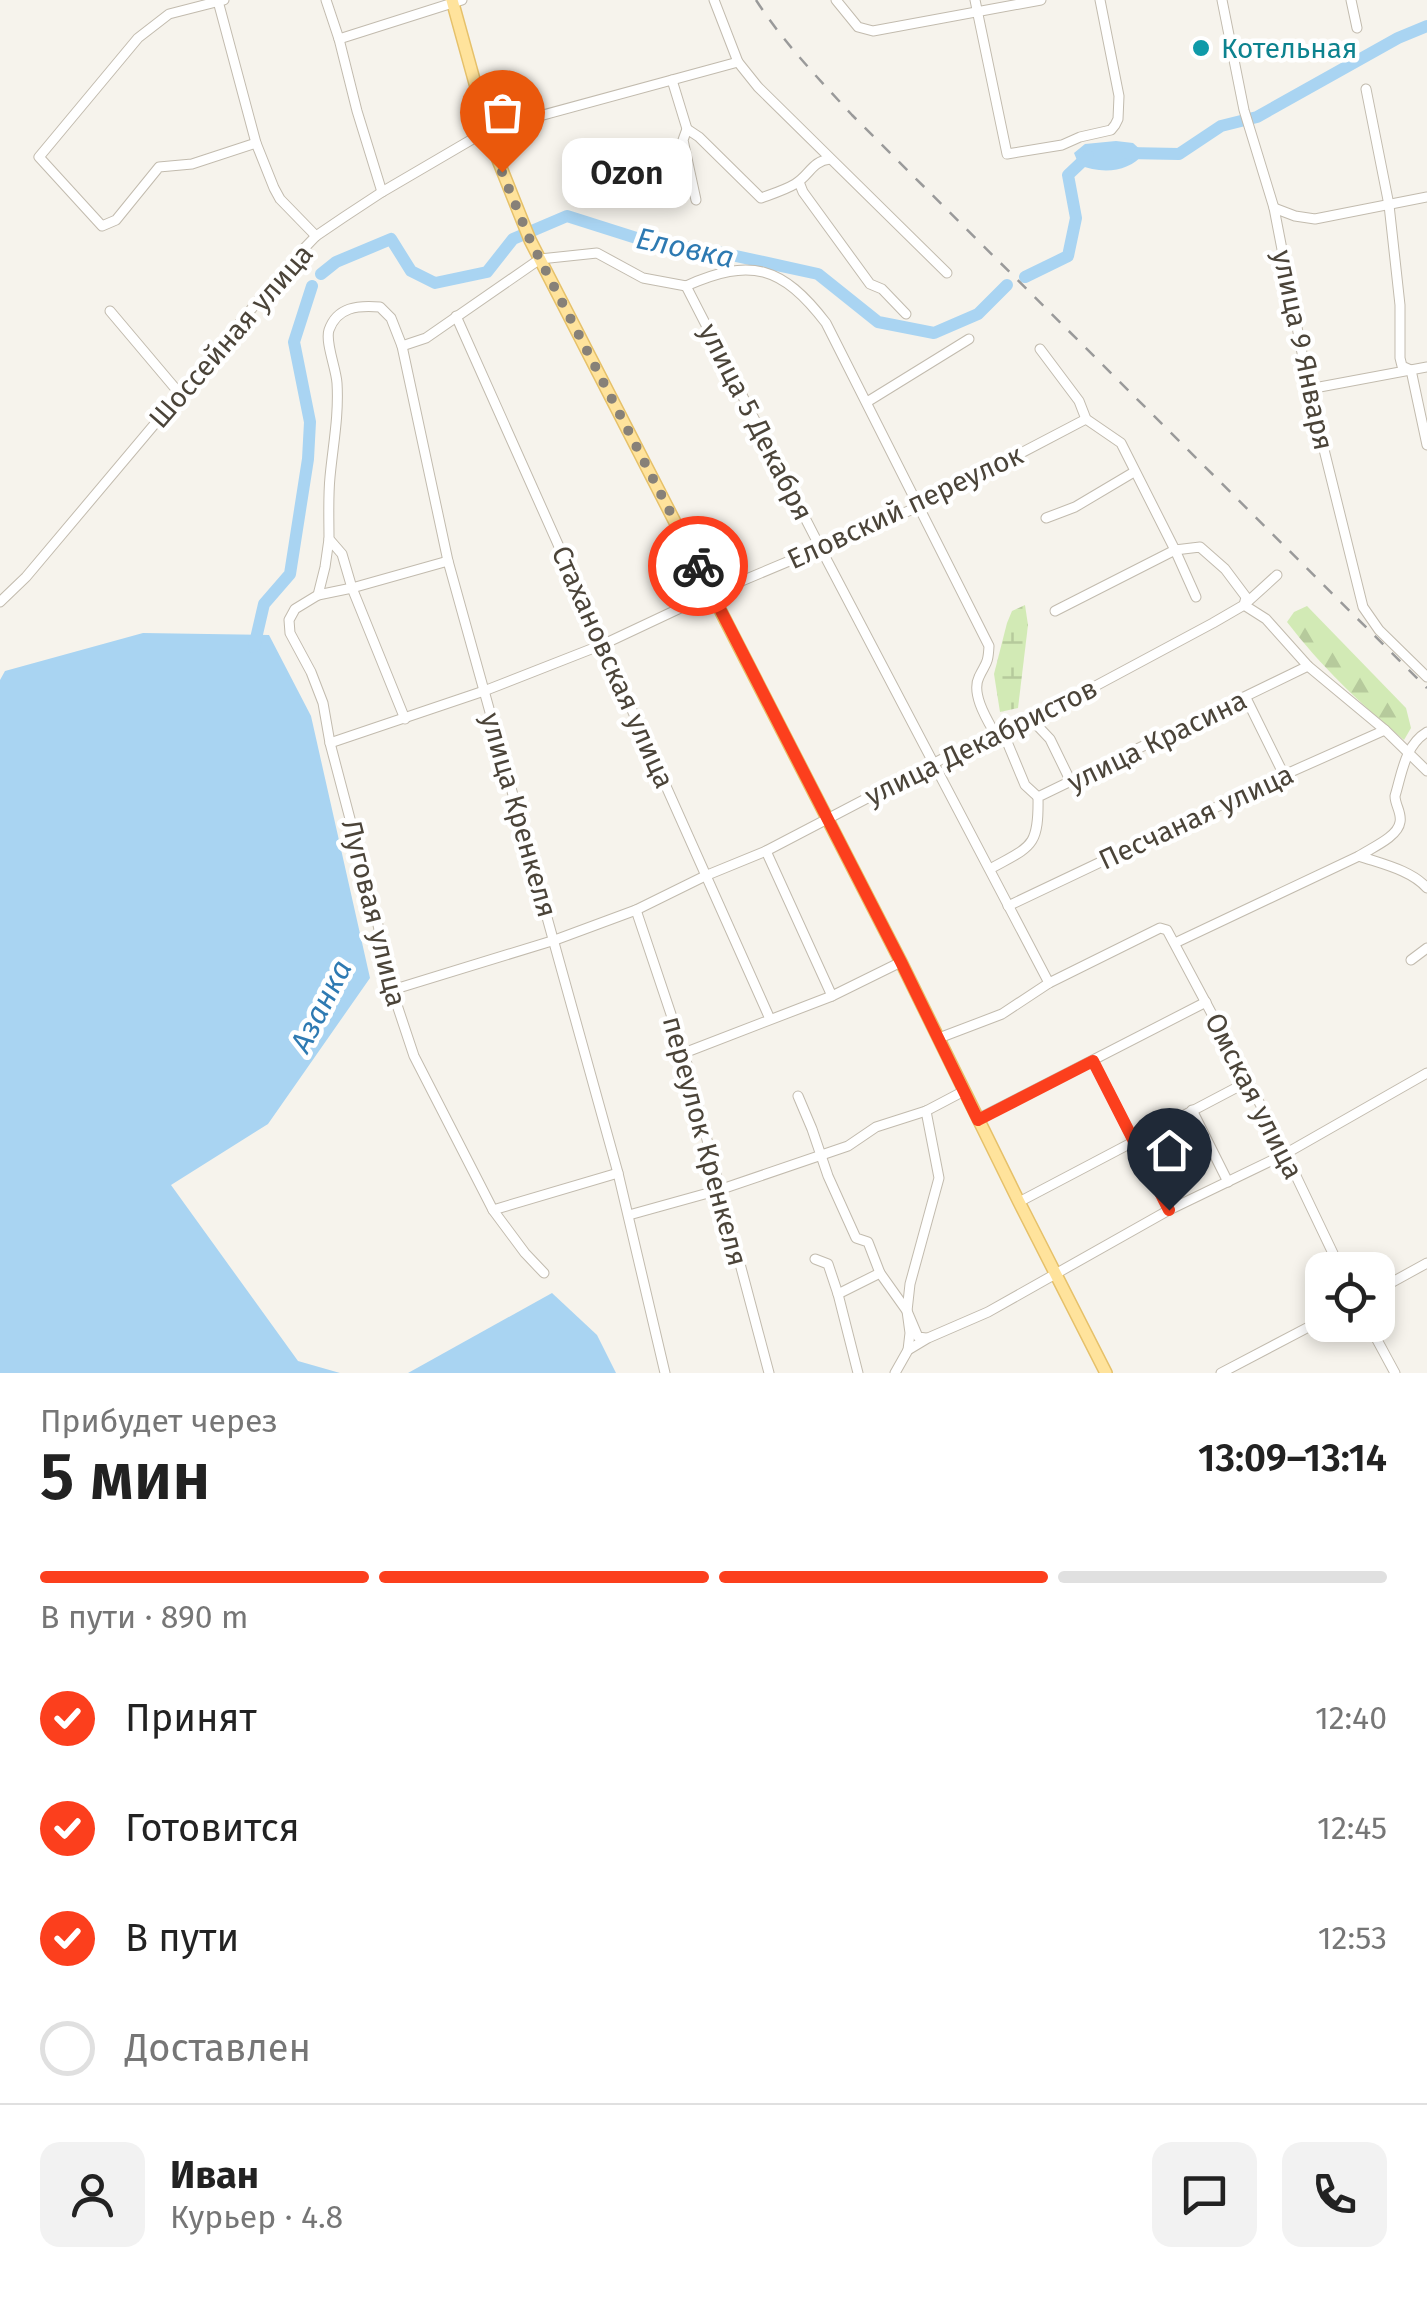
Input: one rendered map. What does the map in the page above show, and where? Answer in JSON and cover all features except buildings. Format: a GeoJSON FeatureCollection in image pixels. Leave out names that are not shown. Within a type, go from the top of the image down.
{"type":"FeatureCollection","features":[{"type":"Feature","properties":{"kind":"main road"},"geometry":{"type":"LineString","coordinates":[[456,1],[488,130],[530,240],[901,962],[1106,1373]]}},
{"type":"Feature","properties":{"kind":"street"},"geometry":{"type":"LineString","coordinates":[[256,143],[192,164],[159,167],[116,220],[102,226],[39,157],[138,38],[169,14],[221,0],[256,143],[280,199],[316,236]]}},
{"type":"Feature","properties":{"kind":"street"},"geometry":{"type":"LineString","coordinates":[[326,0],[382,192]]}},
{"type":"Feature","properties":{"kind":"street"},"geometry":{"type":"LineString","coordinates":[[714,0],[738,62],[758,87],[947,273]]}},
{"type":"Feature","properties":{"kind":"street"},"geometry":{"type":"LineString","coordinates":[[836,0],[858,27],[873,31],[1041,0]]}},
{"type":"Feature","properties":{"kind":"street"},"geometry":{"type":"LineString","coordinates":[[975,0],[1007,154],[1062,145],[1111,130],[1118,119],[1119,96],[1100,0]]}},
{"type":"Feature","properties":{"kind":"street","name":"улица 9 Января"},"geometry":{"type":"LineString","coordinates":[[1222,0],[1244,110],[1274,208],[1309,389],[1364,608],[1379,630],[1427,678]]}},
{"type":"Feature","properties":{"kind":"street"},"geometry":{"type":"LineString","coordinates":[[1350,0],[1358,28]]}},
{"type":"Feature","properties":{"kind":"street"},"geometry":{"type":"LineString","coordinates":[[340,40],[456,1]]}},
{"type":"Feature","properties":{"kind":"street","name":"Шоссейная улица"},"geometry":{"type":"LineString","coordinates":[[0,602],[26,577],[316,236],[488,130],[738,62]]}},
{"type":"Feature","properties":{"kind":"street"},"geometry":{"type":"LineString","coordinates":[[672,80],[687,129],[683,140],[696,200]]}},
{"type":"Feature","properties":{"kind":"street"},"geometry":{"type":"LineString","coordinates":[[1366,89],[1388,205],[1400,305],[1400,358],[1402,366],[1411,370]]}},
{"type":"Feature","properties":{"kind":"street"},"geometry":{"type":"LineString","coordinates":[[687,129],[761,198],[799,182],[821,160],[830,160]]}},
{"type":"Feature","properties":{"kind":"street"},"geometry":{"type":"LineString","coordinates":[[799,182],[870,284],[882,290],[906,314]]}},
{"type":"Feature","properties":{"kind":"street"},"geometry":{"type":"LineString","coordinates":[[1274,208],[1316,219],[1427,197]]}},
{"type":"Feature","properties":{"kind":"street"},"geometry":{"type":"LineString","coordinates":[[402,346],[426,338],[540,259],[597,254],[643,278],[686,286],[720,273],[748,268],[792,286],[826,323],[989,646],[988,663],[977,680],[976,690],[994,732],[1006,736],[1026,785],[1038,797]]}},
{"type":"Feature","properties":{"kind":"street","name":"улица 5 Декабря"},"geometry":{"type":"LineString","coordinates":[[686,286],[1049,983]]}},
{"type":"Feature","properties":{"kind":"street","name":"улица Кренкеля"},"geometry":{"type":"LineString","coordinates":[[336,317],[345,309],[380,307],[390,318],[402,346],[448,562],[618,1172],[665,1373]]}},
{"type":"Feature","properties":{"kind":"street"},"geometry":{"type":"LineString","coordinates":[[110,311],[180,394]]}},
{"type":"Feature","properties":{"kind":"street","name":"Стахановская улица"},"geometry":{"type":"LineString","coordinates":[[456,316],[770,1019]]}},
{"type":"Feature","properties":{"kind":"street","name":"Луговая улица"},"geometry":{"type":"LineString","coordinates":[[336,317],[327,341],[337,380],[337,431],[330,477],[326,568],[318,595],[295,609],[288,620],[290,633],[312,672],[323,703],[392,990],[414,1056],[493,1210],[544,1273]]}},
{"type":"Feature","properties":{"kind":"street"},"geometry":{"type":"LineString","coordinates":[[867,402],[970,339]]}},
{"type":"Feature","properties":{"kind":"street"},"geometry":{"type":"LineString","coordinates":[[1040,348],[1079,401],[1086,419],[1121,442],[1196,597]]}},
{"type":"Feature","properties":{"kind":"street"},"geometry":{"type":"LineString","coordinates":[[1309,389],[1427,367]]}},
{"type":"Feature","properties":{"kind":"street"},"geometry":{"type":"LineString","coordinates":[[1411,370],[1427,445]]}},
{"type":"Feature","properties":{"kind":"street","name":"Еловский переулок"},"geometry":{"type":"LineString","coordinates":[[330,744],[484,691],[604,644],[918,507],[1086,419]]}},
{"type":"Feature","properties":{"kind":"street"},"geometry":{"type":"LineString","coordinates":[[1046,518],[1075,507],[1134,472]]}},
{"type":"Feature","properties":{"kind":"street"},"geometry":{"type":"LineString","coordinates":[[329,540],[342,554],[405,719]]}},
{"type":"Feature","properties":{"kind":"street"},"geometry":{"type":"LineString","coordinates":[[1055,611],[1175,550],[1200,547],[1225,569],[1246,596],[1244,605],[1266,618],[1308,666],[1427,771]]}},
{"type":"Feature","properties":{"kind":"street"},"geometry":{"type":"LineString","coordinates":[[318,595],[448,562]]}},
{"type":"Feature","properties":{"kind":"street","name":"улица Декабристов"},"geometry":{"type":"LineString","coordinates":[[392,990],[555,940],[636,910],[766,851],[994,732],[1032,720],[1244,605],[1277,575]]}},
{"type":"Feature","properties":{"kind":"street","name":"улица Красина"},"geometry":{"type":"LineString","coordinates":[[990,869],[1028,848],[1036,835],[1038,797],[1308,666]]}},
{"type":"Feature","properties":{"kind":"street"},"geometry":{"type":"LineString","coordinates":[[1246,698],[1284,775]]}},
{"type":"Feature","properties":{"kind":"street"},"geometry":{"type":"LineString","coordinates":[[1032,720],[1050,738],[1071,782]]}},
{"type":"Feature","properties":{"kind":"street","name":"Песчаная улица"},"geometry":{"type":"LineString","coordinates":[[1008,906],[1385,730]]}},
{"type":"Feature","properties":{"kind":"street"},"geometry":{"type":"LineString","coordinates":[[1175,942],[1359,856],[1396,832],[1400,814],[1394,796],[1408,751],[1427,732]]}},
{"type":"Feature","properties":{"kind":"street"},"geometry":{"type":"LineString","coordinates":[[766,851],[832,996]]}},
{"type":"Feature","properties":{"kind":"street"},"geometry":{"type":"LineString","coordinates":[[1359,856],[1402,871],[1427,888]]}},
{"type":"Feature","properties":{"kind":"street","name":"переулок Кренкеля"},"geometry":{"type":"LineString","coordinates":[[636,910],[684,1053],[769,1373]]}},
{"type":"Feature","properties":{"kind":"street","name":"Омская улица"},"geometry":{"type":"LineString","coordinates":[[1049,983],[1160,928],[1167,930],[1249,1082],[1332,1252]]}},
{"type":"Feature","properties":{"kind":"street"},"geometry":{"type":"LineString","coordinates":[[1411,960],[1427,948]]}},
{"type":"Feature","properties":{"kind":"street"},"geometry":{"type":"LineString","coordinates":[[684,1053],[832,996],[901,962]]}},
{"type":"Feature","properties":{"kind":"street"},"geometry":{"type":"LineString","coordinates":[[939,1038],[1002,1014],[1049,983]]}},
{"type":"Feature","properties":{"kind":"street"},"geometry":{"type":"LineString","coordinates":[[978,1120],[1206,1002]]}},
{"type":"Feature","properties":{"kind":"street"},"geometry":{"type":"LineString","coordinates":[[1093,1061],[1169,1210]]}},
{"type":"Feature","properties":{"kind":"street"},"geometry":{"type":"LineString","coordinates":[[908,1350],[988,1312],[1169,1210],[1284,1154],[1427,1073]]}},
{"type":"Feature","properties":{"kind":"street"},"geometry":{"type":"LineString","coordinates":[[1019,1202],[1249,1082]]}},
{"type":"Feature","properties":{"kind":"street"},"geometry":{"type":"LineString","coordinates":[[629,1215],[821,1156],[964,1091]]}},
{"type":"Feature","properties":{"kind":"street"},"geometry":{"type":"LineString","coordinates":[[798,1096],[856,1238],[868,1242],[880,1273],[918,1337],[928,1338]]}},
{"type":"Feature","properties":{"kind":"street"},"geometry":{"type":"LineString","coordinates":[[1192,1110],[1228,1182]]}},
{"type":"Feature","properties":{"kind":"street"},"geometry":{"type":"LineString","coordinates":[[896,1373],[908,1350],[906,1311],[910,1284],[940,1178],[926,1111]]}},
{"type":"Feature","properties":{"kind":"street"},"geometry":{"type":"LineString","coordinates":[[493,1210],[618,1172]]}},
{"type":"Feature","properties":{"kind":"street"},"geometry":{"type":"LineString","coordinates":[[816,1258],[828,1264],[858,1373]]}},
{"type":"Feature","properties":{"kind":"street"},"geometry":{"type":"LineString","coordinates":[[1395,1281],[1427,1264]]}},
{"type":"Feature","properties":{"kind":"street"},"geometry":{"type":"LineString","coordinates":[[838,1294],[880,1273]]}},
{"type":"Feature","properties":{"kind":"street"},"geometry":{"type":"LineString","coordinates":[[1221,1373],[1305,1329]]}},
{"type":"Feature","properties":{"kind":"street"},"geometry":{"type":"LineString","coordinates":[[1379,1342],[1396,1373]]}},
{"type":"Feature","properties":{"kind":"green space"},"geometry":{"type":"Polygon","coordinates":[[[1025,605],[1028,625],[1018,708],[1000,712],[994,674],[1012,611],[1025,605]]]}},
{"type":"Feature","properties":{"kind":"green space"},"geometry":{"type":"Polygon","coordinates":[[[1307,606],[1406,708],[1411,728],[1404,740],[1342,684],[1287,622],[1294,612],[1307,606]]]}},
{"type":"Feature","properties":{"kind":"water"},"geometry":{"type":"Polygon","coordinates":[[[1133,143],[1144,153],[1131,165],[1114,170],[1079,165],[1074,153],[1085,144],[1133,143]]]}},
{"type":"Feature","properties":{"kind":"water","name":"Азанка"},"geometry":{"type":"Polygon","coordinates":[[[143,633],[269,635],[311,716],[370,978],[268,1124],[171,1185],[298,1361],[340,1373],[0,1373],[0,680],[5,671],[143,633]]]}},
{"type":"Feature","properties":{"kind":"water"},"geometry":{"type":"Polygon","coordinates":[[[552,1293],[597,1335],[616,1373],[408,1373],[552,1293]]]}},
{"type":"Feature","properties":{"kind":"waterway","name":"Еловка"},"geometry":{"type":"LineString","coordinates":[[1127,153],[1179,154],[1221,126],[1257,117],[1398,38],[1427,26]]}},
{"type":"Feature","properties":{"kind":"waterway","name":"Еловка"},"geometry":{"type":"LineString","coordinates":[[1025,277],[1068,256],[1076,218],[1068,175],[1088,156]]}},
{"type":"Feature","properties":{"kind":"waterway","name":"Еловка"},"geometry":{"type":"LineString","coordinates":[[321,274],[336,262],[391,239],[411,271],[435,283],[487,272],[513,239],[567,216],[649,242],[713,251],[818,274],[878,322],[934,333],[978,314],[1007,285]]}},
{"type":"Feature","properties":{"kind":"waterway","name":"Еловка"},"geometry":{"type":"LineString","coordinates":[[254,647],[264,604],[290,574],[310,422],[294,342],[312,286]]}},
{"type":"Feature","properties":{"kind":"railway"},"geometry":{"type":"LineString","coordinates":[[756,0],[789,45],[852,115],[1427,688]]}},
{"type":"Feature","properties":{"kind":"way so far"},"geometry":{"type":"LineString","coordinates":[[502,172],[530,240],[698,566]]}},
{"type":"Feature","properties":{"kind":"place","name":"Котельная"},"geometry":{"type":"Point","coordinates":[1201,48]}},
{"type":"Feature","properties":{"kind":"place","name":"Ozon"},"geometry":{"type":"Point","coordinates":[502,172]}},
{"type":"Feature","properties":{"kind":"route"},"geometry":{"type":"LineString","coordinates":[[698,566],[978,1120],[1093,1061],[1169,1210]]}}]}
